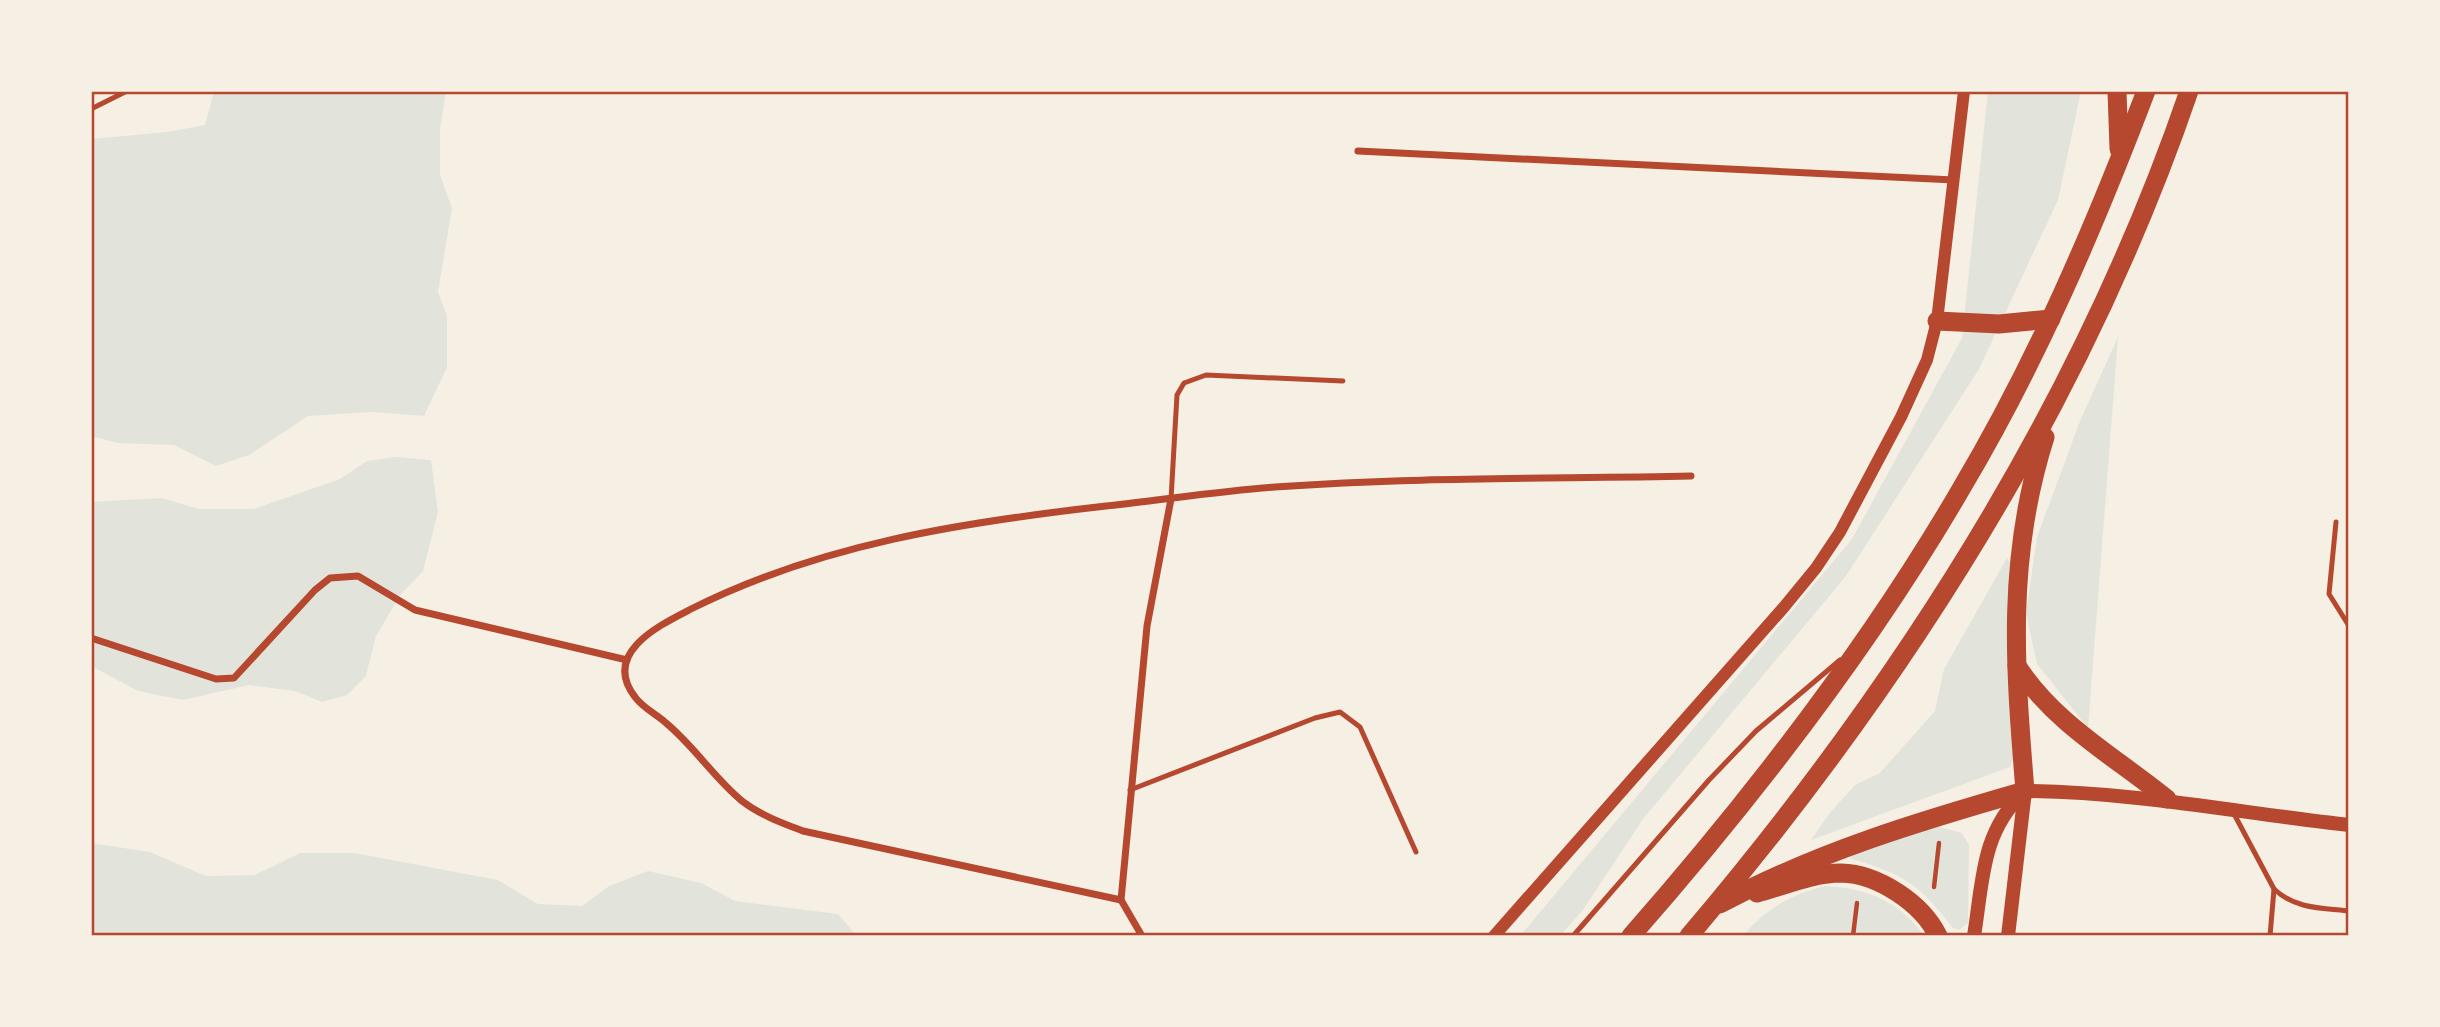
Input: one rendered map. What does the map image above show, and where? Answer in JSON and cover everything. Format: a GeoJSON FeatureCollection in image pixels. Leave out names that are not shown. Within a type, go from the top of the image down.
{"type":"FeatureCollection","features":[{"type":"Feature","properties":{"kind":"highway"},"geometry":{"type":"LineString","coordinates":[[2117,91],[2120,136],[2117,168]]}},
{"type":"Feature","properties":{"kind":"highway"},"geometry":{"type":"LineString","coordinates":[[1631,936],[1760,781],[1866,638],[1962,489],[2051,319],[2117,168],[2146,91]]}},
{"type":"Feature","properties":{"kind":"highway"},"geometry":{"type":"LineString","coordinates":[[1689,936],[1837,752],[1887,682],[1978,542],[2057,400],[2115,277],[2189,91]]}},
{"type":"Feature","properties":{"kind":"highway"},"geometry":{"type":"LineString","coordinates":[[1937,321],[1999,324],[2051,319]]}},
{"type":"Feature","properties":{"kind":"highway"},"geometry":{"type":"LineString","coordinates":[[1713,908],[1818,856],[1926,819],[2025,791],[2014,634],[2020,555],[2038,463],[2057,400]]}},
{"type":"Feature","properties":{"kind":"highway"},"geometry":{"type":"LineString","coordinates":[[2016,664],[2039,697],[2072,730],[2118,760],[2167,799]]}},
{"type":"Feature","properties":{"kind":"highway"},"geometry":{"type":"LineString","coordinates":[[1713,908],[1821,875],[1843,873],[1863,877],[1905,897],[1923,914],[1938,936]]}},
{"type":"Feature","properties":{"kind":"main road"},"geometry":{"type":"LineString","coordinates":[[2008,936],[2025,791]]}},
{"type":"Feature","properties":{"kind":"main road"},"geometry":{"type":"LineString","coordinates":[[1975,936],[1991,836],[2006,812],[2025,791],[2085,792],[2167,799],[2232,812],[2349,825]]}},
{"type":"Feature","properties":{"kind":"street"},"geometry":{"type":"LineString","coordinates":[[1494,936],[1816,568],[1840,531],[1901,417],[1927,360],[1937,321],[1964,91]]}},
{"type":"Feature","properties":{"kind":"street"},"geometry":{"type":"LineString","coordinates":[[1358,152],[1954,180]]}},
{"type":"Feature","properties":{"kind":"street"},"geometry":{"type":"LineString","coordinates":[[1121,900],[803,831],[763,814],[732,792],[685,741],[635,698],[628,685],[627,660],[642,637],[711,599],[845,550],[1026,515],[1277,486],[1691,476]]}},
{"type":"Feature","properties":{"kind":"street"},"geometry":{"type":"LineString","coordinates":[[1142,936],[1121,900],[1129,790],[1147,625],[1171,499]]}},
{"type":"Feature","properties":{"kind":"street"},"geometry":{"type":"LineString","coordinates":[[91,638],[216,679],[234,678],[315,590],[330,578],[358,576],[415,610],[627,660]]}},
{"type":"Feature","properties":{"kind":"lane"},"geometry":{"type":"LineString","coordinates":[[91,109],[127,91]]}},
{"type":"Feature","properties":{"kind":"lane"},"geometry":{"type":"LineString","coordinates":[[1171,499],[1177,395],[1184,383],[1206,375],[1343,381]]}},
{"type":"Feature","properties":{"kind":"lane"},"geometry":{"type":"LineString","coordinates":[[2336,522],[2329,594],[2349,626]]}},
{"type":"Feature","properties":{"kind":"lane"},"geometry":{"type":"LineString","coordinates":[[1573,936],[1709,780],[1756,731],[1866,638]]}},
{"type":"Feature","properties":{"kind":"lane"},"geometry":{"type":"LineString","coordinates":[[1129,790],[1315,718],[1340,712],[1360,727],[1416,852]]}},
{"type":"Feature","properties":{"kind":"lane"},"geometry":{"type":"LineString","coordinates":[[2232,812],[2274,889],[2284,898],[2301,906],[2349,911]]}},
{"type":"Feature","properties":{"kind":"lane"},"geometry":{"type":"LineString","coordinates":[[2270,936],[2274,889]]}},
{"type":"Feature","properties":{"kind":"path"},"geometry":{"type":"LineString","coordinates":[[1853,936],[1857,902],[1867,909]]}},
{"type":"Feature","properties":{"kind":"shaded area"},"geometry":{"type":"Polygon","coordinates":[[[214,91],[446,91],[440,129],[440,175],[452,208],[438,292],[447,316],[447,367],[424,416],[372,412],[308,416],[249,455],[216,466],[174,445],[118,443],[91,436],[91,139],[167,132],[205,125],[214,91]]]}},
{"type":"Feature","properties":{"kind":"shaded area"},"geometry":{"type":"Polygon","coordinates":[[[1988,91],[2081,91],[2058,200],[1979,369],[1846,576],[1643,819],[1583,910],[1560,936],[1520,936],[1852,539],[1962,338],[1988,91]]]}},
{"type":"Feature","properties":{"kind":"shaded area"},"geometry":{"type":"Polygon","coordinates":[[[2118,337],[2088,728],[2037,664],[2026,613],[2037,537],[2080,421],[2118,337]]]}},
{"type":"Feature","properties":{"kind":"shaded area"},"geometry":{"type":"Polygon","coordinates":[[[395,457],[431,460],[438,512],[423,571],[401,594],[376,636],[366,676],[347,695],[322,702],[295,691],[249,685],[183,700],[138,691],[91,666],[91,502],[162,498],[199,509],[254,509],[340,479],[367,461],[395,457]]]}},
{"type":"Feature","properties":{"kind":"shaded area"},"geometry":{"type":"Polygon","coordinates":[[[2007,558],[2011,565],[2013,758],[2010,767],[1811,840],[1829,814],[1855,785],[1880,773],[1935,711],[1944,669],[2007,558]]]}},
{"type":"Feature","properties":{"kind":"shaded area"},"geometry":{"type":"Polygon","coordinates":[[[1936,826],[1962,833],[1969,845],[1968,923],[1959,930],[1953,928],[1930,901],[1909,883],[1884,870],[1851,859],[1850,853],[1936,826]]]}},
{"type":"Feature","properties":{"kind":"shaded area"},"geometry":{"type":"Polygon","coordinates":[[[91,843],[150,852],[206,876],[255,875],[300,853],[354,853],[498,880],[538,904],[582,906],[609,886],[648,871],[701,883],[735,901],[838,914],[857,936],[91,936],[91,843]]]}},
{"type":"Feature","properties":{"kind":"shaded area"},"geometry":{"type":"Polygon","coordinates":[[[1825,886],[1868,893],[1893,905],[1915,924],[1924,936],[1743,936],[1770,910],[1801,893],[1825,886]]]}}]}
